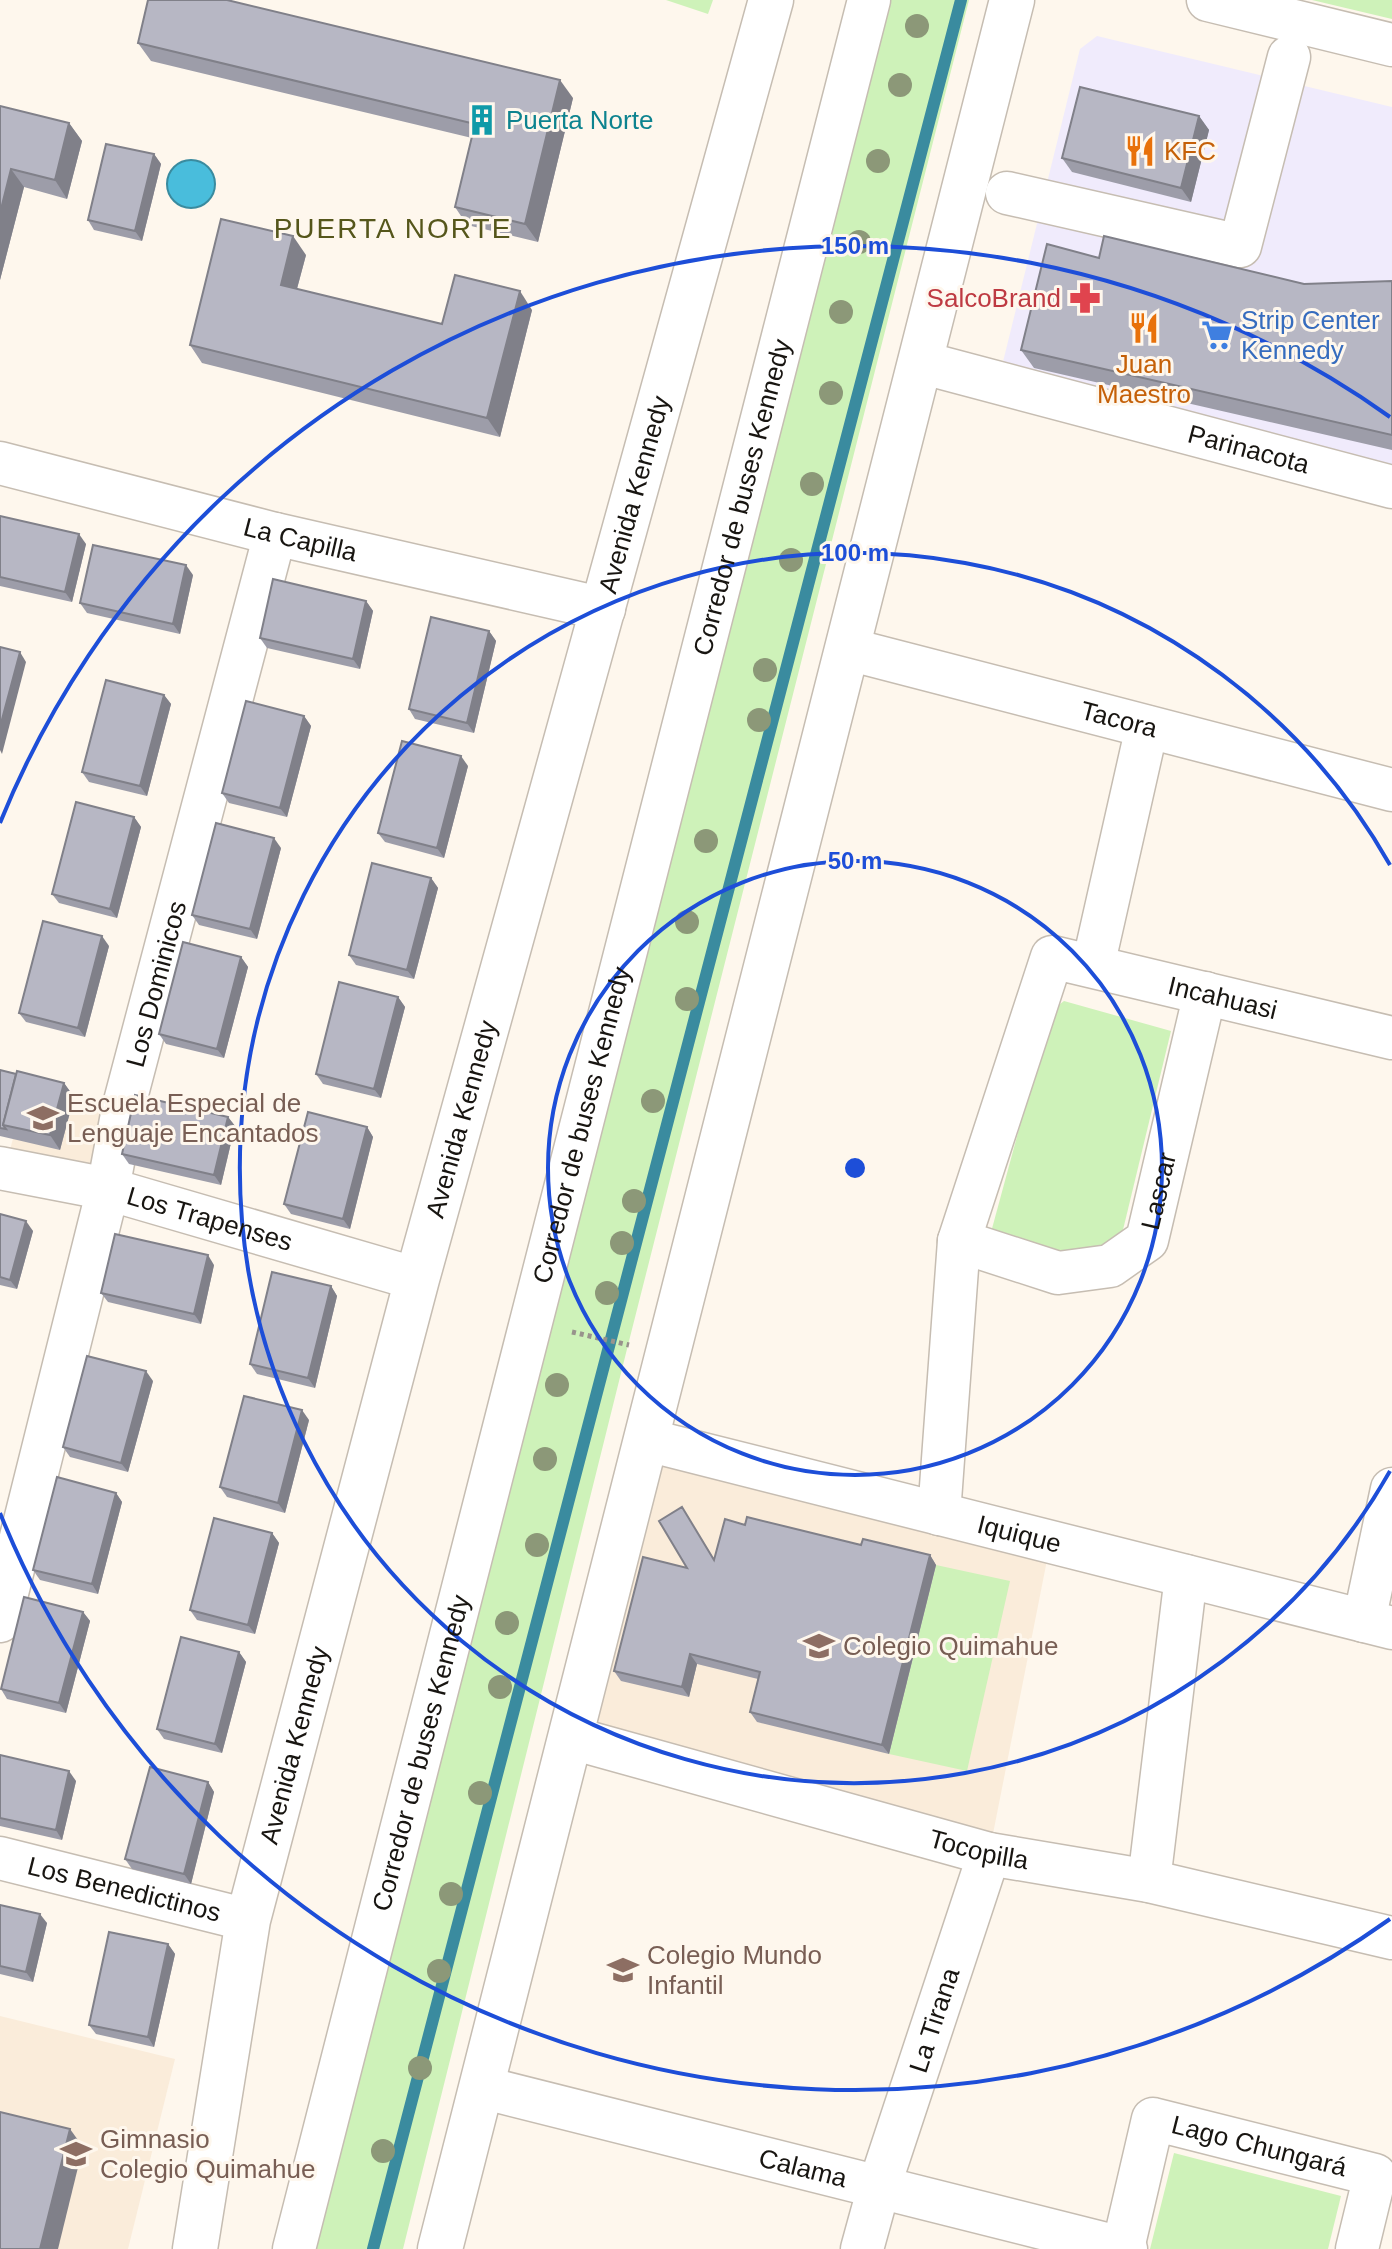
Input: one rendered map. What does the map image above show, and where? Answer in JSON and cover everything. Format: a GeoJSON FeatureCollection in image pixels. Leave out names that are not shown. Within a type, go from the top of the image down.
{"type":"FeatureCollection","features":[{"type":"Feature","properties":{"kind":"main road","name":"Avenida Kennedy"},"geometry":{"type":"LineString","coordinates":[[195,2249],[248,1920],[417,1279],[771,0]]}},
{"type":"Feature","properties":{"kind":"main road"},"geometry":{"type":"LineString","coordinates":[[440,2249],[1012,0]]}},
{"type":"Feature","properties":{"kind":"street","name":"Corredor de buses Kennedy"},"geometry":{"type":"LineString","coordinates":[[294,2249],[533,1324],[869,0]]}},
{"type":"Feature","properties":{"kind":"street"},"geometry":{"type":"LineString","coordinates":[[1208,0],[1392,45]]}},
{"type":"Feature","properties":{"kind":"street"},"geometry":{"type":"LineString","coordinates":[[1007,193],[1240,246],[1289,57]]}},
{"type":"Feature","properties":{"kind":"street","name":"Parinacota"},"geometry":{"type":"LineString","coordinates":[[920,362],[1392,487]]}},
{"type":"Feature","properties":{"kind":"street","name":"La Capilla"},"geometry":{"type":"LineString","coordinates":[[0,463],[275,534],[604,609]]}},
{"type":"Feature","properties":{"kind":"street","name":"Los Dominicos"},"geometry":{"type":"LineString","coordinates":[[0,1621],[108,1189],[123,1109],[275,534]]}},
{"type":"Feature","properties":{"kind":"street","name":"Tacora"},"geometry":{"type":"LineString","coordinates":[[848,649],[1392,790]]}},
{"type":"Feature","properties":{"kind":"street"},"geometry":{"type":"LineString","coordinates":[[1093,966],[1147,727]]}},
{"type":"Feature","properties":{"kind":"street","name":"Incahuasi"},"geometry":{"type":"LineString","coordinates":[[959,1241],[1052,957],[1392,1038]]}},
{"type":"Feature","properties":{"kind":"street","name":"Lascar"},"geometry":{"type":"LineString","coordinates":[[959,1241],[1058,1273],[1110,1266],[1147,1240],[1205,993]]}},
{"type":"Feature","properties":{"kind":"street","name":"Los Trapenses"},"geometry":{"type":"LineString","coordinates":[[0,1168],[108,1189],[417,1279]]}},
{"type":"Feature","properties":{"kind":"street"},"geometry":{"type":"LineString","coordinates":[[939,1514],[959,1241]]}},
{"type":"Feature","properties":{"kind":"street","name":"Iquique"},"geometry":{"type":"LineString","coordinates":[[647,1440],[1378,1624]]}},
{"type":"Feature","properties":{"kind":"street"},"geometry":{"type":"LineString","coordinates":[[1378,1624],[1392,1489]]}},
{"type":"Feature","properties":{"kind":"street"},"geometry":{"type":"LineString","coordinates":[[1149,1881],[1186,1576]]}},
{"type":"Feature","properties":{"kind":"street","name":"Tocopilla"},"geometry":{"type":"LineString","coordinates":[[572,1738],[989,1854],[1149,1881],[1392,1938]]}},
{"type":"Feature","properties":{"kind":"street","name":"La Tirana"},"geometry":{"type":"LineString","coordinates":[[862,2249],[879,2187],[989,1854]]}},
{"type":"Feature","properties":{"kind":"street","name":"Los Benedictinos"},"geometry":{"type":"LineString","coordinates":[[0,1858],[248,1920]]}},
{"type":"Feature","properties":{"kind":"street","name":"Calama"},"geometry":{"type":"LineString","coordinates":[[481,2087],[1124,2249]]}},
{"type":"Feature","properties":{"kind":"street","name":"Lago Chungará"},"geometry":{"type":"LineString","coordinates":[[1124,2249],[1153,2119],[1375,2175],[1357,2249]]}},
{"type":"Feature","properties":{"kind":"path"},"geometry":{"type":"LineString","coordinates":[[533,1324],[669,1353]]}},
{"type":"Feature","properties":{"kind":"shaded area","name":"Strip Center Kennedy"},"geometry":{"type":"Polygon","coordinates":[[[1097,36],[1392,107],[1392,465],[1001,370],[1080,49],[1097,36]]]}},
{"type":"Feature","properties":{"kind":"shaded area"},"geometry":{"type":"Polygon","coordinates":[[[27,1085],[123,1109],[108,1189],[5,1169],[27,1085]]]}},
{"type":"Feature","properties":{"kind":"shaded area","name":"Colegio Quimahue"},"geometry":{"type":"Polygon","coordinates":[[[647,1460],[1048,1555],[990,1849],[589,1737],[647,1460]]]}},
{"type":"Feature","properties":{"kind":"shaded area","name":"Gimnasio Colegio Quimahue"},"geometry":{"type":"Polygon","coordinates":[[[0,2016],[175,2059],[128,2249],[0,2249],[0,2016]]]}},
{"type":"Feature","properties":{"kind":"green space"},"geometry":{"type":"Polygon","coordinates":[[[666,0],[713,0],[708,14],[666,0]]]}},
{"type":"Feature","properties":{"kind":"green space"},"geometry":{"type":"Polygon","coordinates":[[[891,0],[969,0],[628,1345],[403,2249],[313,2249],[891,0]]]}},
{"type":"Feature","properties":{"kind":"green space"},"geometry":{"type":"Polygon","coordinates":[[[1312,0],[1392,0],[1392,19],[1312,0]]]}},
{"type":"Feature","properties":{"kind":"green space"},"geometry":{"type":"Polygon","coordinates":[[[1064,1001],[1171,1031],[1122,1234],[1097,1252],[1056,1258],[990,1236],[1051,1011],[1064,1001]]]}},
{"type":"Feature","properties":{"kind":"green space"},"geometry":{"type":"Polygon","coordinates":[[[936,1565],[1010,1581],[967,1771],[889,1754],[936,1565]]]}},
{"type":"Feature","properties":{"kind":"green space"},"geometry":{"type":"Polygon","coordinates":[[[1174,2153],[1341,2196],[1328,2249],[1150,2249],[1174,2153]]]}},
{"type":"Feature","properties":{"kind":"water"},"geometry":{"type":"Polygon","coordinates":[[[191,160],[208,167],[215,184],[208,201],[191,208],[174,201],[167,184],[174,167],[191,160]]]}},
{"type":"Feature","properties":{"kind":"building","name":"Puerta Norte"},"geometry":{"type":"Polygon","coordinates":[[[148,0],[227,0],[560,80],[525,224],[455,207],[475,124],[138,43],[148,0]]]}},
{"type":"Feature","properties":{"kind":"building","name":"KFC"},"geometry":{"type":"Polygon","coordinates":[[[1080,87],[1199,116],[1181,188],[1062,158],[1080,87]]]}},
{"type":"Feature","properties":{"kind":"building"},"geometry":{"type":"Polygon","coordinates":[[[0,106],[69,123],[55,180],[11,169],[0,213],[0,106]]]}},
{"type":"Feature","properties":{"kind":"building"},"geometry":{"type":"Polygon","coordinates":[[[106,144],[154,154],[135,231],[88,220],[106,144]]]}},
{"type":"Feature","properties":{"kind":"building","name":"Puerta Norte"},"geometry":{"type":"Polygon","coordinates":[[[221,219],[293,236],[281,285],[442,324],[455,275],[520,291],[487,418],[190,345],[221,219]]]}},
{"type":"Feature","properties":{"kind":"building","name":"Strip Center Kennedy"},"geometry":{"type":"Polygon","coordinates":[[[1104,236],[1304,284],[1392,281],[1392,435],[1021,350],[1047,244],[1099,258],[1104,236]]]}},
{"type":"Feature","properties":{"kind":"building"},"geometry":{"type":"Polygon","coordinates":[[[0,516],[79,534],[65,592],[0,577],[0,516]]]}},
{"type":"Feature","properties":{"kind":"building"},"geometry":{"type":"Polygon","coordinates":[[[93,545],[186,565],[173,624],[80,603],[93,545]]]}},
{"type":"Feature","properties":{"kind":"building"},"geometry":{"type":"Polygon","coordinates":[[[273,579],[366,601],[353,659],[260,638],[273,579]]]}},
{"type":"Feature","properties":{"kind":"building"},"geometry":{"type":"Polygon","coordinates":[[[431,617],[489,631],[467,723],[409,709],[431,617]]]}},
{"type":"Feature","properties":{"kind":"building"},"geometry":{"type":"Polygon","coordinates":[[[0,647],[20,652],[0,727],[0,647]]]}},
{"type":"Feature","properties":{"kind":"building"},"geometry":{"type":"Polygon","coordinates":[[[106,680],[164,695],[140,786],[82,772],[106,680]]]}},
{"type":"Feature","properties":{"kind":"building"},"geometry":{"type":"Polygon","coordinates":[[[246,701],[304,716],[280,808],[222,793],[246,701]]]}},
{"type":"Feature","properties":{"kind":"building"},"geometry":{"type":"Polygon","coordinates":[[[402,741],[461,756],[437,848],[378,833],[402,741]]]}},
{"type":"Feature","properties":{"kind":"building"},"geometry":{"type":"Polygon","coordinates":[[[76,802],[134,817],[110,909],[52,894],[76,802]]]}},
{"type":"Feature","properties":{"kind":"building"},"geometry":{"type":"Polygon","coordinates":[[[216,823],[274,838],[250,929],[192,915],[216,823]]]}},
{"type":"Feature","properties":{"kind":"building"},"geometry":{"type":"Polygon","coordinates":[[[372,863],[431,878],[407,970],[349,955],[372,863]]]}},
{"type":"Feature","properties":{"kind":"building"},"geometry":{"type":"Polygon","coordinates":[[[43,921],[102,936],[78,1028],[19,1013],[43,921]]]}},
{"type":"Feature","properties":{"kind":"building"},"geometry":{"type":"Polygon","coordinates":[[[183,942],[241,957],[217,1049],[159,1034],[183,942]]]}},
{"type":"Feature","properties":{"kind":"building"},"geometry":{"type":"Polygon","coordinates":[[[339,982],[398,997],[374,1089],[316,1074],[339,982]]]}},
{"type":"Feature","properties":{"kind":"building"},"geometry":{"type":"Polygon","coordinates":[[[0,1070],[16,1074],[3,1125],[6,1129],[0,1128],[0,1070]]]}},
{"type":"Feature","properties":{"kind":"building"},"geometry":{"type":"Polygon","coordinates":[[[17,1071],[64,1083],[50,1135],[3,1125],[17,1071]]]}},
{"type":"Feature","properties":{"kind":"building"},"geometry":{"type":"Polygon","coordinates":[[[135,1095],[228,1117],[214,1175],[122,1154],[135,1095]]]}},
{"type":"Feature","properties":{"kind":"building"},"geometry":{"type":"Polygon","coordinates":[[[308,1112],[367,1127],[343,1219],[284,1204],[308,1112]]]}},
{"type":"Feature","properties":{"kind":"building"},"geometry":{"type":"Polygon","coordinates":[[[0,1214],[26,1221],[10,1280],[0,1277],[0,1214]]]}},
{"type":"Feature","properties":{"kind":"building"},"geometry":{"type":"Polygon","coordinates":[[[115,1234],[208,1255],[194,1314],[101,1293],[115,1234]]]}},
{"type":"Feature","properties":{"kind":"building"},"geometry":{"type":"Polygon","coordinates":[[[272,1272],[331,1286],[308,1378],[250,1364],[272,1272]]]}},
{"type":"Feature","properties":{"kind":"building"},"geometry":{"type":"Polygon","coordinates":[[[87,1356],[146,1371],[121,1463],[63,1447],[87,1356]]]}},
{"type":"Feature","properties":{"kind":"building"},"geometry":{"type":"Polygon","coordinates":[[[244,1396],[302,1410],[278,1503],[220,1487],[244,1396]]]}},
{"type":"Feature","properties":{"kind":"building"},"geometry":{"type":"Polygon","coordinates":[[[57,1477],[116,1493],[92,1584],[33,1570],[57,1477]]]}},
{"type":"Feature","properties":{"kind":"building","name":"Colegio Quimahue"},"geometry":{"type":"Polygon","coordinates":[[[682,1507],[714,1560],[725,1519],[745,1525],[747,1517],[861,1545],[863,1539],[930,1555],[882,1745],[750,1712],[760,1672],[690,1654],[682,1687],[614,1671],[643,1557],[687,1568],[659,1521],[682,1507]]]}},
{"type":"Feature","properties":{"kind":"building"},"geometry":{"type":"Polygon","coordinates":[[[214,1518],[272,1533],[248,1625],[190,1610],[214,1518]]]}},
{"type":"Feature","properties":{"kind":"building"},"geometry":{"type":"Polygon","coordinates":[[[24,1597],[83,1612],[59,1703],[1,1689],[24,1597]]]}},
{"type":"Feature","properties":{"kind":"building"},"geometry":{"type":"Polygon","coordinates":[[[181,1637],[239,1652],[215,1744],[157,1729],[181,1637]]]}},
{"type":"Feature","properties":{"kind":"building"},"geometry":{"type":"Polygon","coordinates":[[[0,1755],[69,1771],[56,1830],[0,1818],[0,1755]]]}},
{"type":"Feature","properties":{"kind":"building"},"geometry":{"type":"Polygon","coordinates":[[[150,1767],[208,1782],[184,1874],[125,1859],[150,1767]]]}},
{"type":"Feature","properties":{"kind":"building"},"geometry":{"type":"Polygon","coordinates":[[[0,1905],[40,1914],[26,1972],[0,1966],[0,1905]]]}},
{"type":"Feature","properties":{"kind":"building"},"geometry":{"type":"Polygon","coordinates":[[[109,1932],[168,1944],[148,2037],[89,2025],[109,1932]]]}},
{"type":"Feature","properties":{"kind":"building","name":"Gimnasio Colegio Quimahue"},"geometry":{"type":"Polygon","coordinates":[[[0,2112],[70,2129],[40,2249],[0,2249],[0,2112]]]}},
{"type":"Feature","properties":{"kind":"waterway"},"geometry":{"type":"LineString","coordinates":[[373,2249],[961,0]]}},
{"type":"Feature","properties":{"kind":"place","name":"Puerta Norte"},"geometry":{"type":"Point","coordinates":[482,120]}},
{"type":"Feature","properties":{"kind":"place","name":"KFC"},"geometry":{"type":"Point","coordinates":[1140,151]}},
{"type":"Feature","properties":{"kind":"place","name":"SalcoBrand"},"geometry":{"type":"Point","coordinates":[1085,298]}},
{"type":"Feature","properties":{"kind":"place","name":"Juan Maestro"},"geometry":{"type":"Point","coordinates":[1144,328]}},
{"type":"Feature","properties":{"kind":"place","name":"Strip Center Kennedy"},"geometry":{"type":"Point","coordinates":[1217,335]}},
{"type":"Feature","properties":{"kind":"place","name":"Escuela Especial de Lenguaje Encantados"},"geometry":{"type":"Point","coordinates":[43,1118]}},
{"type":"Feature","properties":{"kind":"place","name":"Colegio Quimahue"},"geometry":{"type":"Point","coordinates":[819,1646]}},
{"type":"Feature","properties":{"kind":"place","name":"Colegio Mundo Infantil"},"geometry":{"type":"Point","coordinates":[623,1970]}},
{"type":"Feature","properties":{"kind":"place","name":"Gimnasio Colegio Quimahue"},"geometry":{"type":"Point","coordinates":[76,2154]}},
{"type":"Feature","properties":{"kind":"district","name":"PUERTA NORTE"},"geometry":{"type":"Point","coordinates":[393,228]}}]}
